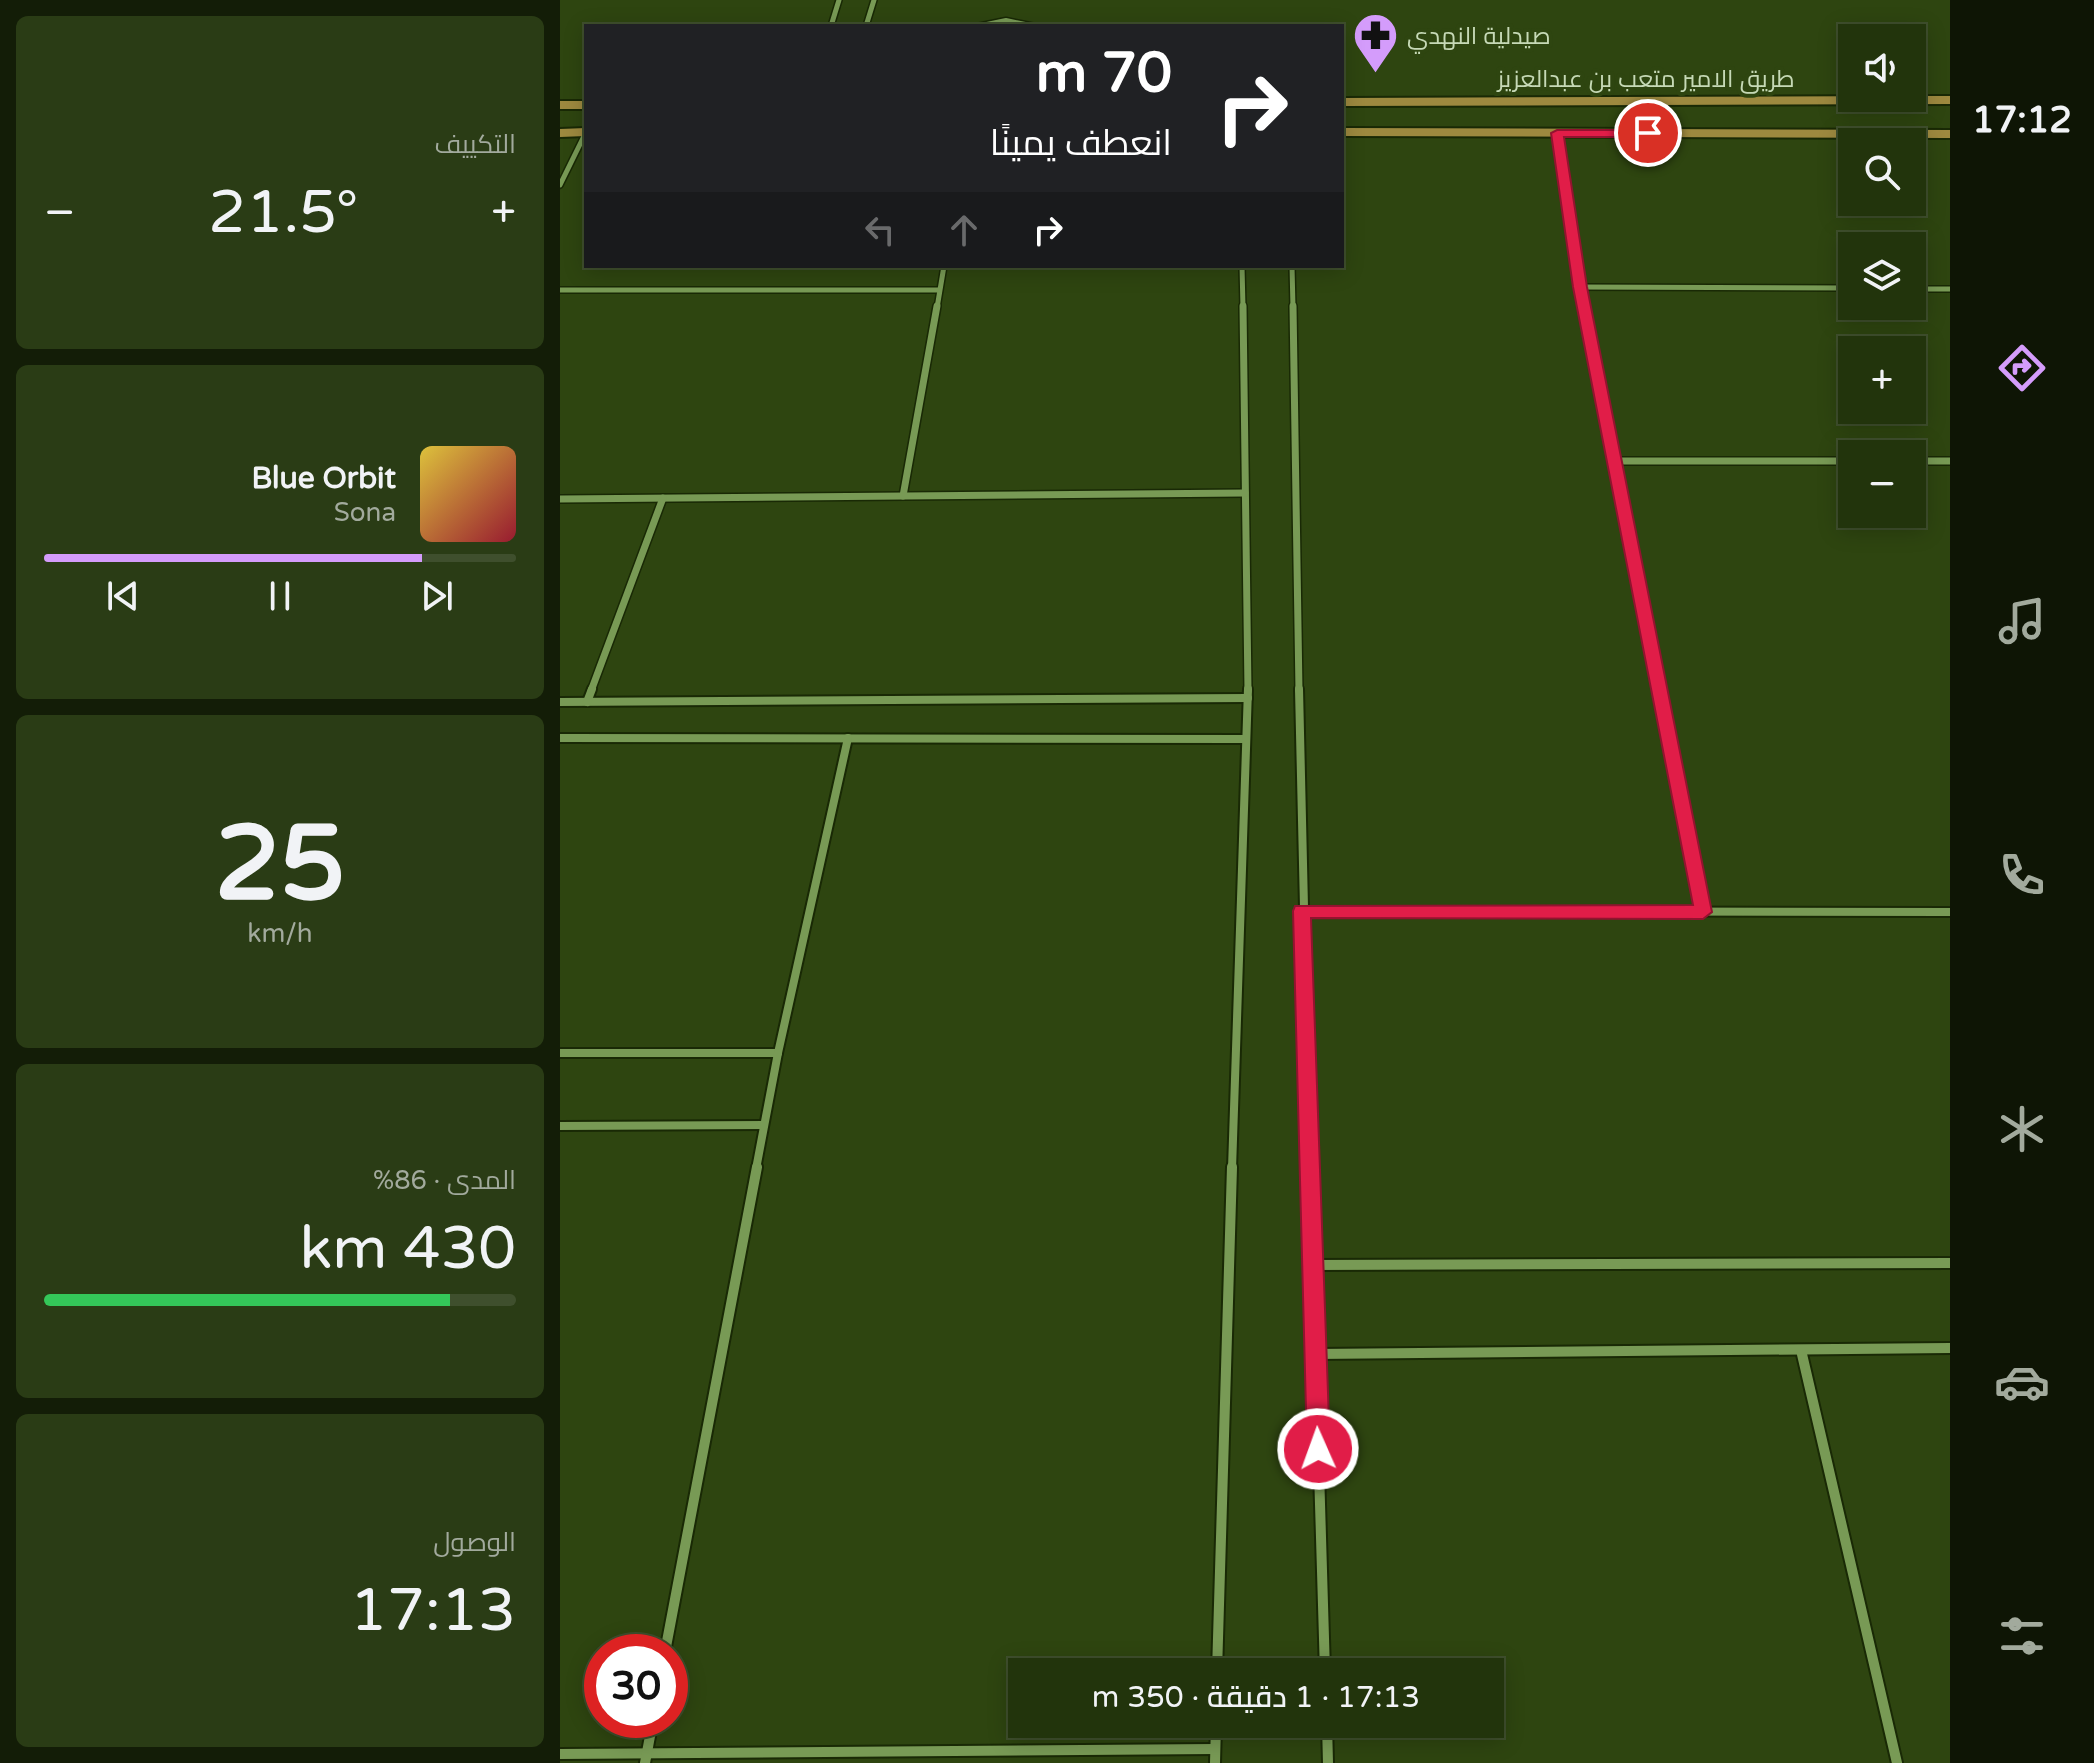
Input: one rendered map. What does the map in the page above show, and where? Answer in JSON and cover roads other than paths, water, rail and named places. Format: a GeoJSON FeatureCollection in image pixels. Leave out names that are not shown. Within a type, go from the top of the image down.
{"type":"FeatureCollection","features":[{"type":"Feature","properties":{"kind":"main road","name":"طريق الامير متعب بن عبدالعزيز"},"geometry":{"type":"LineString","coordinates":[[1344,102],[1950,100]]}},
{"type":"Feature","properties":{"kind":"main road"},"geometry":{"type":"LineString","coordinates":[[560,105],[584,105]]}},
{"type":"Feature","properties":{"kind":"main road"},"geometry":{"type":"LineString","coordinates":[[560,133],[584,132]]}},
{"type":"Feature","properties":{"kind":"main road","name":"طريق الامير متعب بن عبدالعزيز"},"geometry":{"type":"LineString","coordinates":[[1344,132],[1950,134]]}},
{"type":"Feature","properties":{"kind":"street"},"geometry":{"type":"LineString","coordinates":[[832,24],[839,0]]}},
{"type":"Feature","properties":{"kind":"street"},"geometry":{"type":"LineString","coordinates":[[867,24],[874,0]]}},
{"type":"Feature","properties":{"kind":"street"},"geometry":{"type":"LineString","coordinates":[[1557,133],[1580,287],[1703,912]]}},
{"type":"Feature","properties":{"kind":"street"},"geometry":{"type":"LineString","coordinates":[[560,185],[584,136]]}},
{"type":"Feature","properties":{"kind":"street"},"geometry":{"type":"LineString","coordinates":[[903,496],[944,268]]}},
{"type":"Feature","properties":{"kind":"street"},"geometry":{"type":"LineString","coordinates":[[1217,1658],[1244,739],[1248,698],[1242,268]]}},
{"type":"Feature","properties":{"kind":"street"},"geometry":{"type":"LineString","coordinates":[[1292,268],[1302,911],[1325,1658]]}},
{"type":"Feature","properties":{"kind":"street"},"geometry":{"type":"LineString","coordinates":[[1580,287],[1838,288]]}},
{"type":"Feature","properties":{"kind":"street"},"geometry":{"type":"LineString","coordinates":[[1926,289],[1950,289]]}},
{"type":"Feature","properties":{"kind":"street"},"geometry":{"type":"LineString","coordinates":[[560,290],[939,290]]}},
{"type":"Feature","properties":{"kind":"street"},"geometry":{"type":"LineString","coordinates":[[1615,461],[1838,461]]}},
{"type":"Feature","properties":{"kind":"street"},"geometry":{"type":"LineString","coordinates":[[1926,461],[1950,461]]}},
{"type":"Feature","properties":{"kind":"street"},"geometry":{"type":"LineString","coordinates":[[560,499],[1245,493]]}},
{"type":"Feature","properties":{"kind":"street"},"geometry":{"type":"LineString","coordinates":[[587,702],[663,498]]}},
{"type":"Feature","properties":{"kind":"street"},"geometry":{"type":"LineString","coordinates":[[560,702],[1248,698]]}},
{"type":"Feature","properties":{"kind":"street"},"geometry":{"type":"LineString","coordinates":[[560,738],[1244,739]]}},
{"type":"Feature","properties":{"kind":"street"},"geometry":{"type":"LineString","coordinates":[[668,1634],[778,1053],[848,738]]}},
{"type":"Feature","properties":{"kind":"street"},"geometry":{"type":"LineString","coordinates":[[1302,911],[1950,912]]}},
{"type":"Feature","properties":{"kind":"street"},"geometry":{"type":"LineString","coordinates":[[560,1053],[778,1053]]}},
{"type":"Feature","properties":{"kind":"street"},"geometry":{"type":"LineString","coordinates":[[560,1126],[764,1125]]}},
{"type":"Feature","properties":{"kind":"street"},"geometry":{"type":"LineString","coordinates":[[1313,1265],[1950,1263]]}},
{"type":"Feature","properties":{"kind":"street"},"geometry":{"type":"LineString","coordinates":[[1315,1354],[1950,1348]]}},
{"type":"Feature","properties":{"kind":"street"},"geometry":{"type":"LineString","coordinates":[[1801,1350],[1897,1763]]}},
{"type":"Feature","properties":{"kind":"street"},"geometry":{"type":"LineString","coordinates":[[646,1758],[650,1738]]}},
{"type":"Feature","properties":{"kind":"street"},"geometry":{"type":"LineString","coordinates":[[1215,1738],[1215,1763]]}},
{"type":"Feature","properties":{"kind":"street"},"geometry":{"type":"LineString","coordinates":[[1327,1738],[1328,1763]]}},
{"type":"Feature","properties":{"kind":"street"},"geometry":{"type":"LineString","coordinates":[[560,1754],[646,1758],[1215,1749]]}},
{"type":"Feature","properties":{"kind":"lane"},"geometry":{"type":"LineString","coordinates":[[980,24],[985,21],[1021,21],[1029,24]]}},
{"type":"Feature","properties":{"kind":"place","name":"صيدلية النهدي"},"geometry":{"type":"Point","coordinates":[1376,75]}}]}
